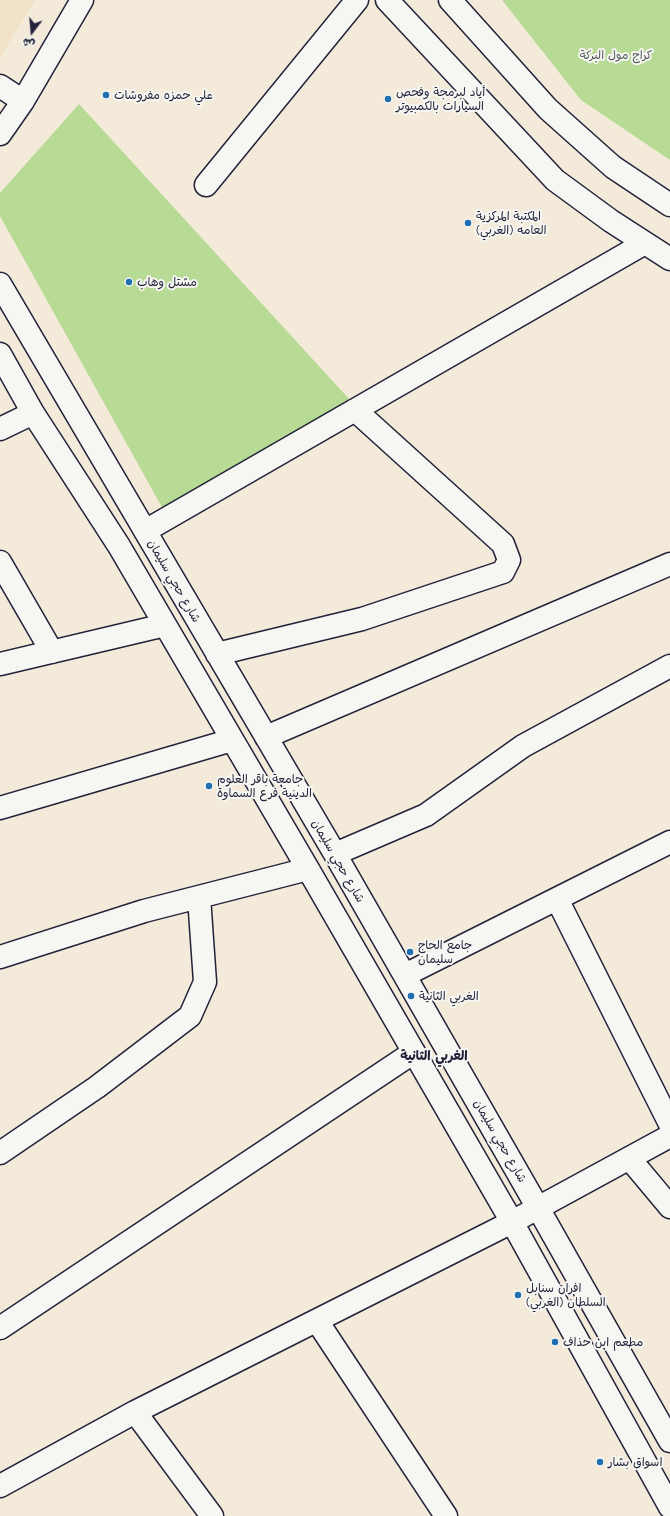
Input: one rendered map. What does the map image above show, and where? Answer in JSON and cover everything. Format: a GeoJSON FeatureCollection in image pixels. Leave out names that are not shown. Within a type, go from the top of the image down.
{"type":"FeatureCollection","features":[{"type":"Feature","properties":{"kind":"street"},"geometry":{"type":"LineString","coordinates":[[0,134],[23,101],[82,0]]}},
{"type":"Feature","properties":{"kind":"street"},"geometry":{"type":"LineString","coordinates":[[206,185],[358,0]]}},
{"type":"Feature","properties":{"kind":"street"},"geometry":{"type":"LineString","coordinates":[[387,0],[555,180],[611,221],[670,259]]}},
{"type":"Feature","properties":{"kind":"street"},"geometry":{"type":"LineString","coordinates":[[451,1],[548,109],[613,167],[670,205]]}},
{"type":"Feature","properties":{"kind":"street"},"geometry":{"type":"LineString","coordinates":[[0,86],[23,101]]}},
{"type":"Feature","properties":{"kind":"street"},"geometry":{"type":"LineString","coordinates":[[145,531],[645,243]]}},
{"type":"Feature","properties":{"kind":"street","name":"شارع حجي سليمان"},"geometry":{"type":"LineString","coordinates":[[0,284],[335,854],[670,1441]]}},
{"type":"Feature","properties":{"kind":"street"},"geometry":{"type":"LineString","coordinates":[[0,354],[33,413],[119,546],[308,869],[512,1222],[670,1507]]}},
{"type":"Feature","properties":{"kind":"street"},"geometry":{"type":"LineString","coordinates":[[217,654],[362,619],[503,572],[509,560],[503,544],[355,410]]}},
{"type":"Feature","properties":{"kind":"street"},"geometry":{"type":"LineString","coordinates":[[0,429],[33,413]]}},
{"type":"Feature","properties":{"kind":"street"},"geometry":{"type":"LineString","coordinates":[[0,562],[52,652]]}},
{"type":"Feature","properties":{"kind":"street"},"geometry":{"type":"LineString","coordinates":[[266,737],[670,564]]}},
{"type":"Feature","properties":{"kind":"street"},"geometry":{"type":"LineString","coordinates":[[0,664],[165,625]]}},
{"type":"Feature","properties":{"kind":"street"},"geometry":{"type":"LineString","coordinates":[[335,854],[426,814],[523,746],[670,666]]}},
{"type":"Feature","properties":{"kind":"street"},"geometry":{"type":"LineString","coordinates":[[0,808],[232,740]]}},
{"type":"Feature","properties":{"kind":"street"},"geometry":{"type":"LineString","coordinates":[[405,976],[670,842]]}},
{"type":"Feature","properties":{"kind":"street"},"geometry":{"type":"LineString","coordinates":[[0,957],[144,911],[308,869]]}},
{"type":"Feature","properties":{"kind":"street"},"geometry":{"type":"LineString","coordinates":[[0,1153],[97,1087],[190,1016],[205,982],[200,897]]}},
{"type":"Feature","properties":{"kind":"street"},"geometry":{"type":"LineString","coordinates":[[557,899],[670,1124]]}},
{"type":"Feature","properties":{"kind":"street"},"geometry":{"type":"LineString","coordinates":[[0,1328],[414,1052]]}},
{"type":"Feature","properties":{"kind":"street"},"geometry":{"type":"LineString","coordinates":[[0,1486],[135,1412],[512,1222],[670,1136]]}},
{"type":"Feature","properties":{"kind":"street"},"geometry":{"type":"LineString","coordinates":[[629,1158],[670,1207]]}},
{"type":"Feature","properties":{"kind":"street"},"geometry":{"type":"LineString","coordinates":[[317,1321],[446,1516]]}},
{"type":"Feature","properties":{"kind":"street"},"geometry":{"type":"LineString","coordinates":[[135,1412],[212,1516]]}},
{"type":"Feature","properties":{"kind":"shaded area"},"geometry":{"type":"Polygon","coordinates":[[[0,0],[35,0],[0,58],[0,0]]]}},
{"type":"Feature","properties":{"kind":"green space","name":"كراج مول البركة"},"geometry":{"type":"Polygon","coordinates":[[[502,0],[670,0],[670,160],[581,100],[502,0]]]}},
{"type":"Feature","properties":{"kind":"green space"},"geometry":{"type":"Polygon","coordinates":[[[79,104],[350,400],[163,509],[0,216],[0,193],[79,104]]]}},
{"type":"Feature","properties":{"kind":"place","name":"علي حمزه مفروشات"},"geometry":{"type":"Point","coordinates":[106,95]}},
{"type":"Feature","properties":{"kind":"place","name":"أياد لبرمجة وفحص السيارات بالكمبيوتر"},"geometry":{"type":"Point","coordinates":[388,99]}},
{"type":"Feature","properties":{"kind":"place","name":"المكتبة المركزية العامه (الغربي)"},"geometry":{"type":"Point","coordinates":[468,223]}},
{"type":"Feature","properties":{"kind":"place","name":"مشتل وهاب"},"geometry":{"type":"Point","coordinates":[129,282]}},
{"type":"Feature","properties":{"kind":"place","name":"جامعة باقر العلوم الدينية فرع السماوة"},"geometry":{"type":"Point","coordinates":[209,786]}},
{"type":"Feature","properties":{"kind":"place","name":"جامع الحاج سليمان"},"geometry":{"type":"Point","coordinates":[410,952]}},
{"type":"Feature","properties":{"kind":"place","name":"الغربي الثانية"},"geometry":{"type":"Point","coordinates":[411,996]}},
{"type":"Feature","properties":{"kind":"place","name":"افران سنابل السلطان (الغربي)"},"geometry":{"type":"Point","coordinates":[518,1295]}},
{"type":"Feature","properties":{"kind":"place","name":"مطعم ابن حذاف"},"geometry":{"type":"Point","coordinates":[555,1342]}},
{"type":"Feature","properties":{"kind":"place","name":"اسواق بشار"},"geometry":{"type":"Point","coordinates":[600,1462]}},
{"type":"Feature","properties":{"kind":"district","name":"الغربي الثانية"},"geometry":{"type":"Point","coordinates":[434,1056]}}]}
